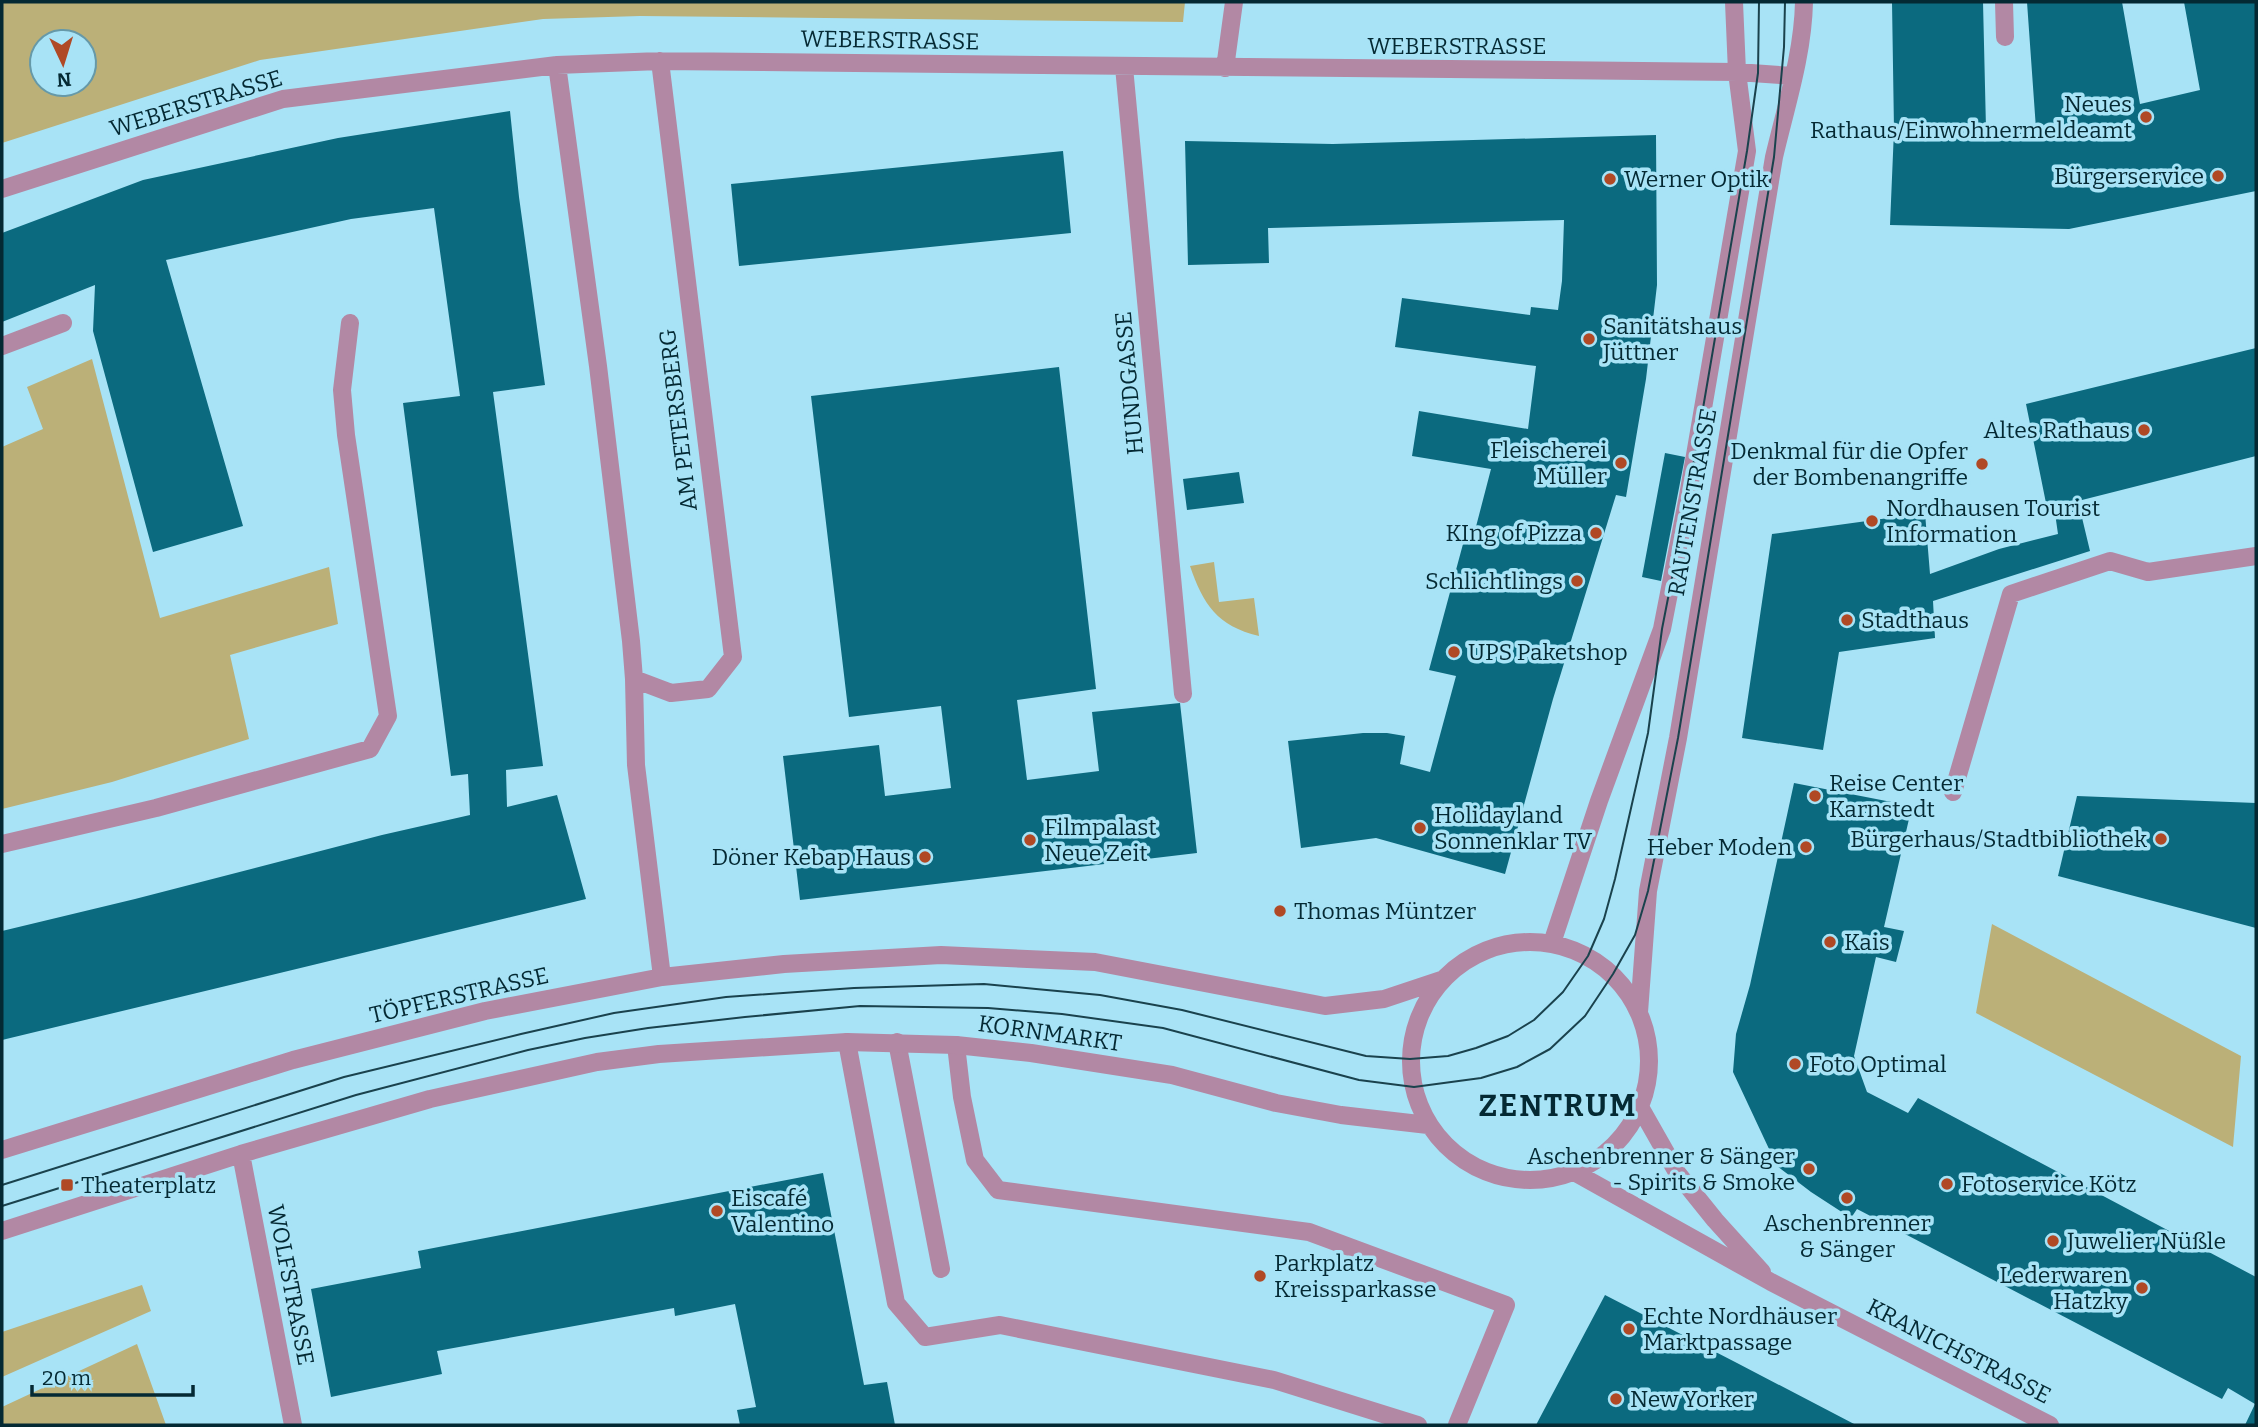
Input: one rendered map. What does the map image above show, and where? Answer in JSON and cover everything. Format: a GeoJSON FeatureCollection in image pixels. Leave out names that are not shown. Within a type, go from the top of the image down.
{"type":"FeatureCollection","features":[{"type":"Feature","properties":{"kind":"street"},"geometry":{"type":"LineString","coordinates":[[1225,68],[1234,2]]}},
{"type":"Feature","properties":{"kind":"street","name":"RAUTENSTRASSE"},"geometry":{"type":"LineString","coordinates":[[1552,943],[1662,629],[1688,496],[1748,151],[1738,72],[1734,2]]}},
{"type":"Feature","properties":{"kind":"street","name":"RAUTENSTRASSE"},"geometry":{"type":"LineString","coordinates":[[1639,1012],[1648,891],[1678,738],[1774,157],[1794,76],[1804,19],[1804,2]]}},
{"type":"Feature","properties":{"kind":"street"},"geometry":{"type":"LineString","coordinates":[[2004,2],[2005,37]]}},
{"type":"Feature","properties":{"kind":"street","name":"WEBERSTRASSE"},"geometry":{"type":"LineString","coordinates":[[2,189],[283,99],[557,65],[660,61],[1738,72],[1794,76]]}},
{"type":"Feature","properties":{"kind":"street","name":"AM PETERSBERG"},"geometry":{"type":"LineString","coordinates":[[634,678],[671,693],[708,689],[733,657],[660,61]]}},
{"type":"Feature","properties":{"kind":"street"},"geometry":{"type":"LineString","coordinates":[[557,65],[598,366],[634,678],[636,765],[662,977]]}},
{"type":"Feature","properties":{"kind":"street","name":"HUNDGASSE"},"geometry":{"type":"LineString","coordinates":[[1124,67],[1183,694]]}},
{"type":"Feature","properties":{"kind":"street"},"geometry":{"type":"LineString","coordinates":[[2,346],[63,323]]}},
{"type":"Feature","properties":{"kind":"street"},"geometry":{"type":"LineString","coordinates":[[2,844],[156,807],[370,749],[388,716],[346,435],[342,390],[350,323]]}},
{"type":"Feature","properties":{"kind":"street"},"geometry":{"type":"LineString","coordinates":[[1953,792],[2011,594],[2110,561],[2148,572],[2256,556]]}},
{"type":"Feature","properties":{"kind":"street"},"geometry":{"type":"LineString","coordinates":[[1513,943],[1552,943],[1588,956],[1613,974],[1628,992],[1646,1033],[1649,1056],[1647,1082],[1640,1107],[1629,1126],[1615,1144],[1595,1160],[1574,1172],[1546,1179],[1511,1179],[1478,1168],[1452,1152],[1428,1125],[1413,1087],[1410,1059],[1420,1014],[1441,980],[1457,965],[1475,954],[1513,943]]}},
{"type":"Feature","properties":{"kind":"street","name":"TÖPFERSTRASSE"},"geometry":{"type":"LineString","coordinates":[[2,1150],[293,1060],[485,1011],[662,977],[784,964],[941,956],[1095,962],[1325,1006],[1384,999],[1441,980]]}},
{"type":"Feature","properties":{"kind":"street"},"geometry":{"type":"LineString","coordinates":[[847,1042],[896,1303],[925,1337],[1000,1325],[1274,1380],[1418,1425]]}},
{"type":"Feature","properties":{"kind":"street","name":"KORNMARKT"},"geometry":{"type":"LineString","coordinates":[[240,1154],[430,1098],[597,1062],[847,1042],[956,1045],[1031,1053],[1172,1076],[1276,1103],[1341,1115],[1428,1125]]}},
{"type":"Feature","properties":{"kind":"street"},"geometry":{"type":"LineString","coordinates":[[897,1042],[941,1269]]}},
{"type":"Feature","properties":{"kind":"street"},"geometry":{"type":"LineString","coordinates":[[956,1045],[962,1097],[975,1160],[998,1190],[1309,1232],[1506,1305],[1457,1425]]}},
{"type":"Feature","properties":{"kind":"street","name":"KRANICHSTRASSE"},"geometry":{"type":"LineString","coordinates":[[1640,1107],[1678,1174],[1771,1282]]}},
{"type":"Feature","properties":{"kind":"street"},"geometry":{"type":"LineString","coordinates":[[2,1231],[240,1154]]}},
{"type":"Feature","properties":{"kind":"street","name":"WOLFSTRASSE"},"geometry":{"type":"LineString","coordinates":[[240,1154],[293,1425]]}},
{"type":"Feature","properties":{"kind":"street","name":"KRANICHSTRASSE"},"geometry":{"type":"LineString","coordinates":[[1574,1172],[1771,1282],[2050,1425]]}},
{"type":"Feature","properties":{"kind":"shaded area"},"geometry":{"type":"Polygon","coordinates":[[[2,2],[1185,2],[1183,22],[640,16],[543,19],[260,60],[2,143],[2,2]]]}},
{"type":"Feature","properties":{"kind":"shaded area"},"geometry":{"type":"Polygon","coordinates":[[[92,359],[160,618],[329,567],[338,624],[230,655],[249,739],[112,782],[2,809],[2,447],[43,429],[27,387],[92,359]]]}},
{"type":"Feature","properties":{"kind":"shaded area"},"geometry":{"type":"Polygon","coordinates":[[[1214,562],[1219,602],[1254,598],[1259,636],[1232,626],[1206,602],[1190,566],[1214,562]]]}},
{"type":"Feature","properties":{"kind":"shaded area"},"geometry":{"type":"Polygon","coordinates":[[[1992,924],[2241,1056],[2233,1147],[1976,1013],[1992,924]]]}},
{"type":"Feature","properties":{"kind":"shaded area"},"geometry":{"type":"Polygon","coordinates":[[[142,1285],[151,1311],[2,1377],[2,1332],[142,1285]]]}},
{"type":"Feature","properties":{"kind":"shaded area"},"geometry":{"type":"Polygon","coordinates":[[[137,1344],[166,1425],[2,1425],[2,1407],[137,1344]]]}},
{"type":"Feature","properties":{"kind":"building","name":"Neues Rathaus/Einwohnermeldeamt"},"geometry":{"type":"Polygon","coordinates":[[[1892,2],[1983,2],[1986,129],[2036,129],[2027,2],[2122,2],[2140,104],[2200,90],[2184,2],[2256,2],[2256,191],[2069,229],[1890,225],[1894,130],[1892,2]]]}},
{"type":"Feature","properties":{"kind":"building"},"geometry":{"type":"Polygon","coordinates":[[[510,111],[545,385],[493,392],[543,766],[506,770],[507,807],[557,795],[586,899],[2,1040],[2,931],[470,815],[468,774],[451,776],[403,403],[460,396],[434,208],[351,219],[166,260],[243,526],[153,552],[93,331],[95,285],[2,322],[2,233],[143,180],[338,138],[510,111]]]}},
{"type":"Feature","properties":{"kind":"building"},"geometry":{"type":"Polygon","coordinates":[[[1656,135],[1657,285],[1646,379],[1626,497],[1616,495],[1553,699],[1505,874],[1376,838],[1301,848],[1288,741],[1363,733],[1405,736],[1400,764],[1430,772],[1456,676],[1429,670],[1464,540],[1472,542],[1491,469],[1412,456],[1419,411],[1528,429],[1536,366],[1395,347],[1402,298],[1530,315],[1531,307],[1558,310],[1564,220],[1268,228],[1269,263],[1188,265],[1185,141],[1333,144],[1656,135]]]}},
{"type":"Feature","properties":{"kind":"building"},"geometry":{"type":"Polygon","coordinates":[[[1063,151],[1071,233],[739,266],[731,184],[1063,151]]]}},
{"type":"Feature","properties":{"kind":"building"},"geometry":{"type":"Polygon","coordinates":[[[2256,348],[2256,456],[2078,501],[2090,551],[1933,601],[1935,638],[1839,652],[1823,750],[1742,738],[1772,534],[1925,513],[1930,574],[1999,549],[2058,534],[2054,506],[2047,508],[2026,404],[2256,348]]]}},
{"type":"Feature","properties":{"kind":"building","name":"Filmpalast Neue Zeit"},"geometry":{"type":"Polygon","coordinates":[[[1059,367],[1096,689],[1017,700],[1027,780],[1099,771],[1092,712],[1180,703],[1197,853],[800,900],[783,756],[879,745],[885,796],[951,788],[941,706],[849,717],[811,396],[1059,367]]]}},
{"type":"Feature","properties":{"kind":"building"},"geometry":{"type":"Polygon","coordinates":[[[1665,453],[1685,457],[1661,581],[1642,577],[1665,453]]]}},
{"type":"Feature","properties":{"kind":"building"},"geometry":{"type":"Polygon","coordinates":[[[1239,472],[1244,503],[1187,510],[1183,479],[1239,472]]]}},
{"type":"Feature","properties":{"kind":"building"},"geometry":{"type":"Polygon","coordinates":[[[1794,783],[1912,806],[1884,927],[1904,931],[1896,962],[1876,957],[1854,1056],[1867,1092],[1908,1113],[1918,1098],[2256,1277],[2256,1425],[2245,1425],[2255,1404],[2228,1388],[2222,1399],[1857,1209],[1851,1218],[1777,1166],[1733,1072],[1736,1034],[1750,985],[1794,783]]]}},
{"type":"Feature","properties":{"kind":"building","name":"Bürgerhaus/Stadtbibliothek"},"geometry":{"type":"Polygon","coordinates":[[[2077,796],[2256,803],[2256,928],[2058,876],[2077,796]]]}},
{"type":"Feature","properties":{"kind":"building"},"geometry":{"type":"Polygon","coordinates":[[[823,1173],[864,1385],[887,1382],[895,1425],[740,1425],[737,1410],[756,1407],[735,1304],[675,1316],[674,1308],[437,1351],[442,1374],[331,1397],[311,1289],[421,1268],[418,1251],[823,1173]]]}},
{"type":"Feature","properties":{"kind":"building","name":"Echte Nordhäuser Marktpassage"},"geometry":{"type":"Polygon","coordinates":[[[1605,1295],[1737,1363],[1856,1425],[1536,1425],[1605,1295]]]}},
{"type":"Feature","properties":{"kind":"tram line"},"geometry":{"type":"LineString","coordinates":[[2,1185],[344,1077],[614,1013],[726,997],[854,988],[984,984],[1100,995],[1182,1010],[1366,1056],[1410,1059],[1448,1056],[1476,1048],[1508,1036],[1534,1020],[1563,992],[1588,956],[1604,919],[1648,733],[1662,629],[1688,496],[1747,151],[1758,73],[1759,2]]}},
{"type":"Feature","properties":{"kind":"tram line"},"geometry":{"type":"LineString","coordinates":[[2,1206],[356,1095],[528,1050],[648,1028],[745,1017],[860,1006],[988,1008],[1062,1014],[1163,1028],[1359,1080],[1414,1087],[1481,1078],[1517,1067],[1550,1049],[1585,1016],[1613,974],[1635,935],[1648,891],[1678,738],[1774,157],[1784,47],[1785,2]]}},
{"type":"Feature","properties":{"kind":"place","name":"Neues Rathaus/Einwohnermeldeamt"},"geometry":{"type":"Point","coordinates":[2146,117]}},
{"type":"Feature","properties":{"kind":"place","name":"Bürgerservice"},"geometry":{"type":"Point","coordinates":[2218,176]}},
{"type":"Feature","properties":{"kind":"place","name":"Werner Optik"},"geometry":{"type":"Point","coordinates":[1610,179]}},
{"type":"Feature","properties":{"kind":"place","name":"Sanitätshaus Jüttner"},"geometry":{"type":"Point","coordinates":[1589,339]}},
{"type":"Feature","properties":{"kind":"place","name":"Altes Rathaus"},"geometry":{"type":"Point","coordinates":[2144,430]}},
{"type":"Feature","properties":{"kind":"place","name":"Fleischerei Müller"},"geometry":{"type":"Point","coordinates":[1621,463]}},
{"type":"Feature","properties":{"kind":"place","name":"Denkmal für die Opfer der Bombenangriffe"},"geometry":{"type":"Point","coordinates":[1982,464]}},
{"type":"Feature","properties":{"kind":"place","name":"Nordhausen Tourist Information"},"geometry":{"type":"Point","coordinates":[1872,521]}},
{"type":"Feature","properties":{"kind":"place","name":"KIng of Pizza"},"geometry":{"type":"Point","coordinates":[1596,533]}},
{"type":"Feature","properties":{"kind":"place","name":"Schlichtlings"},"geometry":{"type":"Point","coordinates":[1577,581]}},
{"type":"Feature","properties":{"kind":"place","name":"Stadthaus"},"geometry":{"type":"Point","coordinates":[1847,620]}},
{"type":"Feature","properties":{"kind":"place","name":"UPS Paketshop"},"geometry":{"type":"Point","coordinates":[1454,652]}},
{"type":"Feature","properties":{"kind":"place","name":"Reise Center Karnstedt"},"geometry":{"type":"Point","coordinates":[1815,796]}},
{"type":"Feature","properties":{"kind":"place","name":"Holidayland Sonnenklar TV"},"geometry":{"type":"Point","coordinates":[1420,828]}},
{"type":"Feature","properties":{"kind":"place","name":"Bürgerhaus/Stadtbibliothek"},"geometry":{"type":"Point","coordinates":[2161,839]}},
{"type":"Feature","properties":{"kind":"place","name":"Filmpalast Neue Zeit"},"geometry":{"type":"Point","coordinates":[1030,840]}},
{"type":"Feature","properties":{"kind":"place","name":"Heber Moden"},"geometry":{"type":"Point","coordinates":[1806,847]}},
{"type":"Feature","properties":{"kind":"place","name":"Döner Kebap Haus"},"geometry":{"type":"Point","coordinates":[925,857]}},
{"type":"Feature","properties":{"kind":"place","name":"Thomas Müntzer"},"geometry":{"type":"Point","coordinates":[1280,911]}},
{"type":"Feature","properties":{"kind":"place","name":"Kais"},"geometry":{"type":"Point","coordinates":[1830,942]}},
{"type":"Feature","properties":{"kind":"place","name":"Foto Optimal"},"geometry":{"type":"Point","coordinates":[1795,1064]}},
{"type":"Feature","properties":{"kind":"place","name":"Aschenbrenner & Sänger - Spirits & Smoke"},"geometry":{"type":"Point","coordinates":[1809,1169]}},
{"type":"Feature","properties":{"kind":"place","name":"Fotoservice Kötz"},"geometry":{"type":"Point","coordinates":[1947,1184]}},
{"type":"Feature","properties":{"kind":"place","name":"Theaterplatz"},"geometry":{"type":"Point","coordinates":[67,1185]}},
{"type":"Feature","properties":{"kind":"place","name":"Aschenbrenner & Sänger"},"geometry":{"type":"Point","coordinates":[1847,1198]}},
{"type":"Feature","properties":{"kind":"place","name":"Eiscafé Valentino"},"geometry":{"type":"Point","coordinates":[717,1211]}},
{"type":"Feature","properties":{"kind":"place","name":"Juwelier Nüßle"},"geometry":{"type":"Point","coordinates":[2053,1241]}},
{"type":"Feature","properties":{"kind":"place","name":"Parkplatz Kreissparkasse"},"geometry":{"type":"Point","coordinates":[1260,1276]}},
{"type":"Feature","properties":{"kind":"place","name":"Lederwaren Hatzky"},"geometry":{"type":"Point","coordinates":[2142,1288]}},
{"type":"Feature","properties":{"kind":"place","name":"Echte Nordhäuser Marktpassage"},"geometry":{"type":"Point","coordinates":[1629,1329]}},
{"type":"Feature","properties":{"kind":"place","name":"New Yorker"},"geometry":{"type":"Point","coordinates":[1616,1399]}},
{"type":"Feature","properties":{"kind":"district","name":"ZENTRUM"},"geometry":{"type":"Point","coordinates":[1558,1106]}}]}
